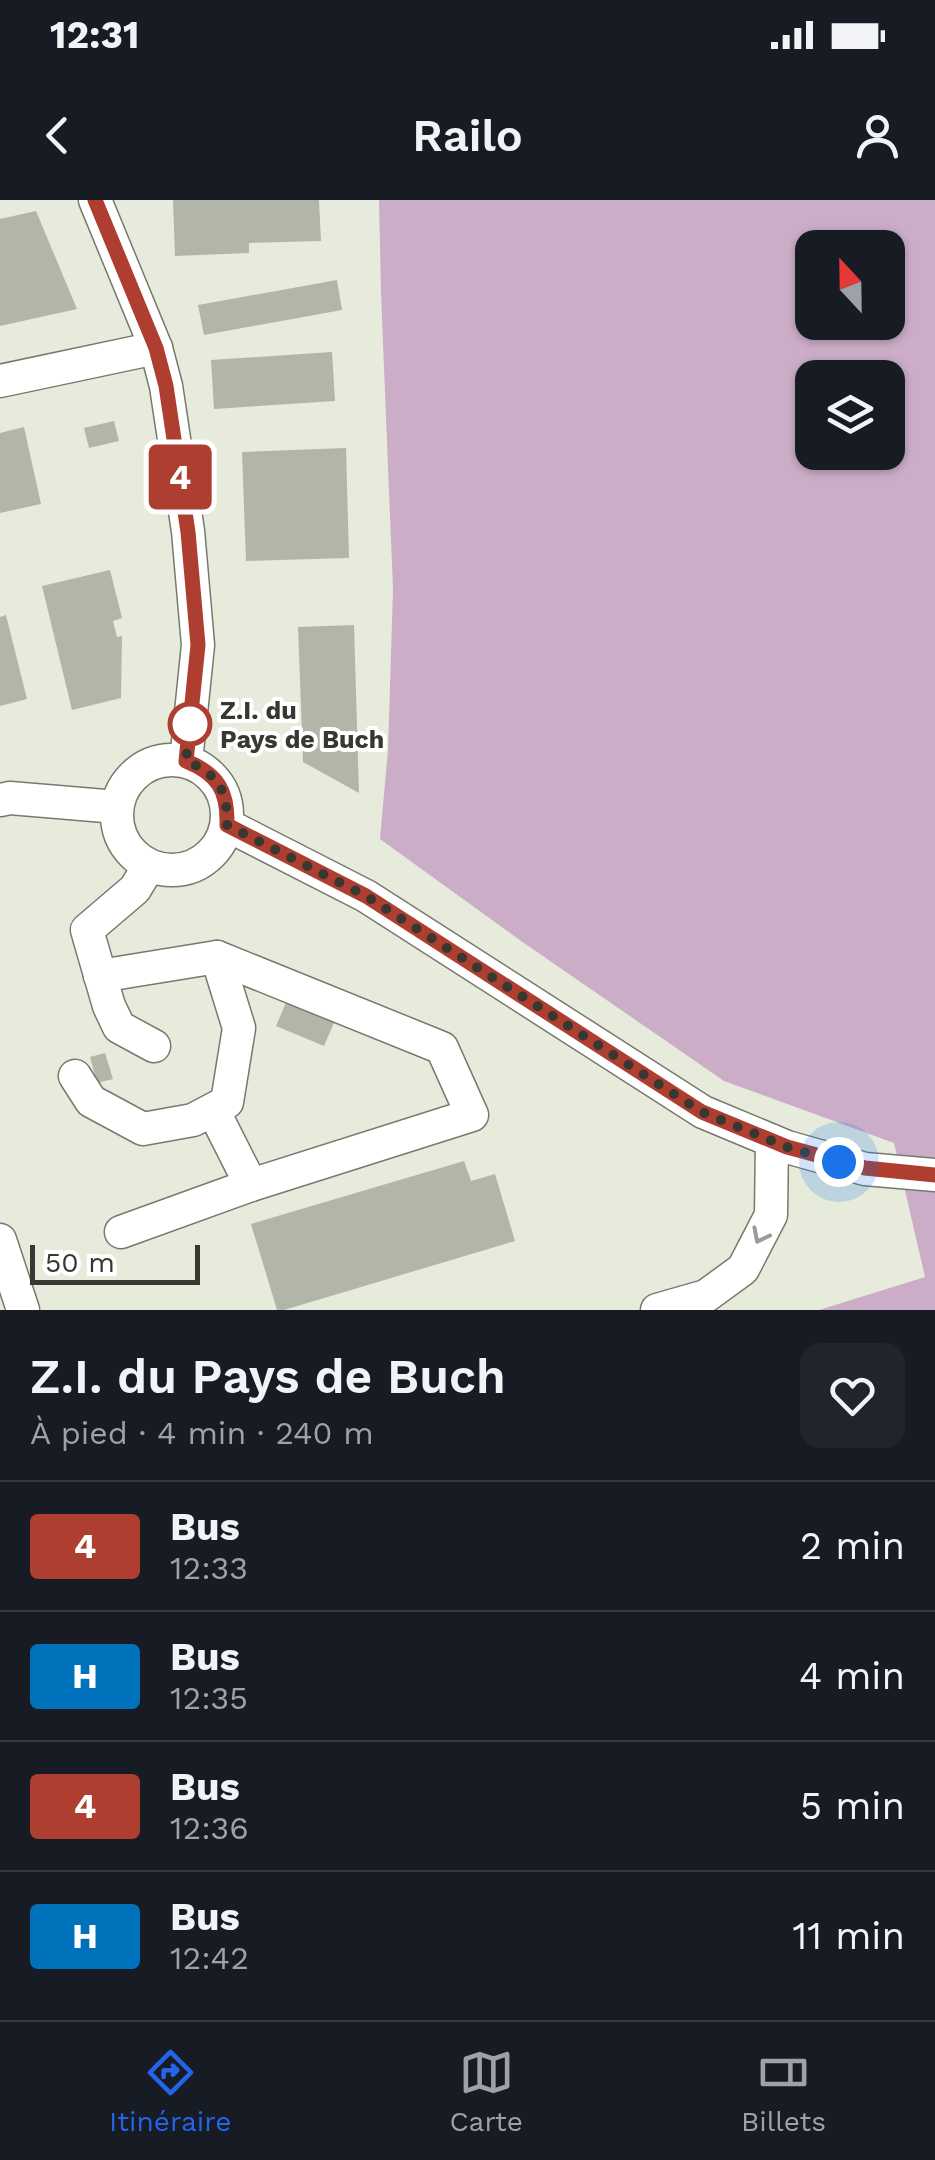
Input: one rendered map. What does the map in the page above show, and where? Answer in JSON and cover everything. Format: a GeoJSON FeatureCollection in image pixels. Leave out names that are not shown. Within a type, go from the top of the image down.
{"type":"FeatureCollection","features":[{"type":"Feature","properties":{"kind":"street"},"geometry":{"type":"LineString","coordinates":[[95,200],[156,348],[166,386],[188,532],[198,645],[186,761]]}},
{"type":"Feature","properties":{"kind":"street"},"geometry":{"type":"LineString","coordinates":[[0,381],[156,348]]}},
{"type":"Feature","properties":{"kind":"street"},"geometry":{"type":"LineString","coordinates":[[186,761],[202,768],[224,792],[228,808],[222,841],[212,854],[182,870],[149,866],[123,842],[117,807],[122,790],[150,764],[186,761]]}},
{"type":"Feature","properties":{"kind":"street"},"geometry":{"type":"LineString","coordinates":[[0,800],[117,807]]}},
{"type":"Feature","properties":{"kind":"street"},"geometry":{"type":"LineString","coordinates":[[227,825],[366,896],[702,1112],[772,1141],[865,1168],[935,1175]]}},
{"type":"Feature","properties":{"kind":"street"},"geometry":{"type":"LineString","coordinates":[[149,866],[135,889],[87,930],[118,1027],[154,1046]]}},
{"type":"Feature","properties":{"kind":"street"},"geometry":{"type":"LineString","coordinates":[[100,976],[217,957],[442,1048],[472,1115],[251,1184],[122,1232]]}},
{"type":"Feature","properties":{"kind":"street"},"geometry":{"type":"LineString","coordinates":[[75,1076],[91,1101],[143,1129],[193,1120],[227,1102],[238,1028],[217,957]]}},
{"type":"Feature","properties":{"kind":"street"},"geometry":{"type":"LineString","coordinates":[[213,1110],[251,1184]]}},
{"type":"Feature","properties":{"kind":"street"},"geometry":{"type":"LineString","coordinates":[[657,1310],[706,1296],[743,1269],[771,1215],[772,1141]]}},
{"type":"Feature","properties":{"kind":"street"},"geometry":{"type":"LineString","coordinates":[[0,1240],[23,1310]]}},
{"type":"Feature","properties":{"kind":"shaded area"},"geometry":{"type":"Polygon","coordinates":[[[379,200],[935,200],[935,1310],[819,1310],[925,1277],[894,1143],[724,1081],[380,839],[388,750],[393,589],[379,200]]]}},
{"type":"Feature","properties":{"kind":"building"},"geometry":{"type":"Polygon","coordinates":[[[173,200],[319,200],[321,241],[249,243],[249,253],[175,256],[173,200]]]}},
{"type":"Feature","properties":{"kind":"building"},"geometry":{"type":"Polygon","coordinates":[[[36,211],[77,309],[0,326],[0,219],[36,211]]]}},
{"type":"Feature","properties":{"kind":"building"},"geometry":{"type":"Polygon","coordinates":[[[337,280],[342,310],[204,335],[198,305],[337,280]]]}},
{"type":"Feature","properties":{"kind":"building"},"geometry":{"type":"Polygon","coordinates":[[[332,352],[335,401],[214,409],[211,360],[332,352]]]}},
{"type":"Feature","properties":{"kind":"building"},"geometry":{"type":"Polygon","coordinates":[[[114,421],[119,441],[89,448],[84,428],[114,421]]]}},
{"type":"Feature","properties":{"kind":"building"},"geometry":{"type":"Polygon","coordinates":[[[24,427],[41,504],[0,513],[0,433],[24,427]]]}},
{"type":"Feature","properties":{"kind":"building"},"geometry":{"type":"Polygon","coordinates":[[[346,448],[349,558],[246,561],[242,452],[346,448]]]}},
{"type":"Feature","properties":{"kind":"building"},"geometry":{"type":"Polygon","coordinates":[[[110,570],[122,618],[113,621],[117,637],[122,636],[121,698],[72,710],[42,586],[110,570]]]}},
{"type":"Feature","properties":{"kind":"building"},"geometry":{"type":"Polygon","coordinates":[[[6,615],[27,699],[0,706],[0,617],[6,615]]]}},
{"type":"Feature","properties":{"kind":"building"},"geometry":{"type":"Polygon","coordinates":[[[354,625],[359,793],[303,762],[298,627],[354,625]]]}},
{"type":"Feature","properties":{"kind":"building"},"geometry":{"type":"Polygon","coordinates":[[[288,998],[336,1018],[324,1046],[276,1026],[288,998]]]}},
{"type":"Feature","properties":{"kind":"building"},"geometry":{"type":"Polygon","coordinates":[[[105,1053],[113,1079],[97,1083],[90,1057],[105,1053]]]}},
{"type":"Feature","properties":{"kind":"building"},"geometry":{"type":"Polygon","coordinates":[[[464,1161],[471,1181],[495,1174],[515,1241],[277,1310],[251,1224],[464,1161]]]}},
{"type":"Feature","properties":{"kind":"bus line","name":"4"},"geometry":{"type":"LineString","coordinates":[[95,200],[156,348],[166,386],[188,532],[198,645],[186,761],[202,768],[224,792],[227,825],[366,896],[702,1112],[787,1147],[865,1168],[935,1175]]}},
{"type":"Feature","properties":{"kind":"place","name":"Z.I. du Pays de Buch"},"geometry":{"type":"Point","coordinates":[190,724]}},
{"type":"Feature","properties":{"kind":"route"},"geometry":{"type":"LineString","coordinates":[[190,724],[186,761],[202,768],[224,792],[227,825],[366,896],[702,1112],[787,1147],[839,1162]]}}]}
